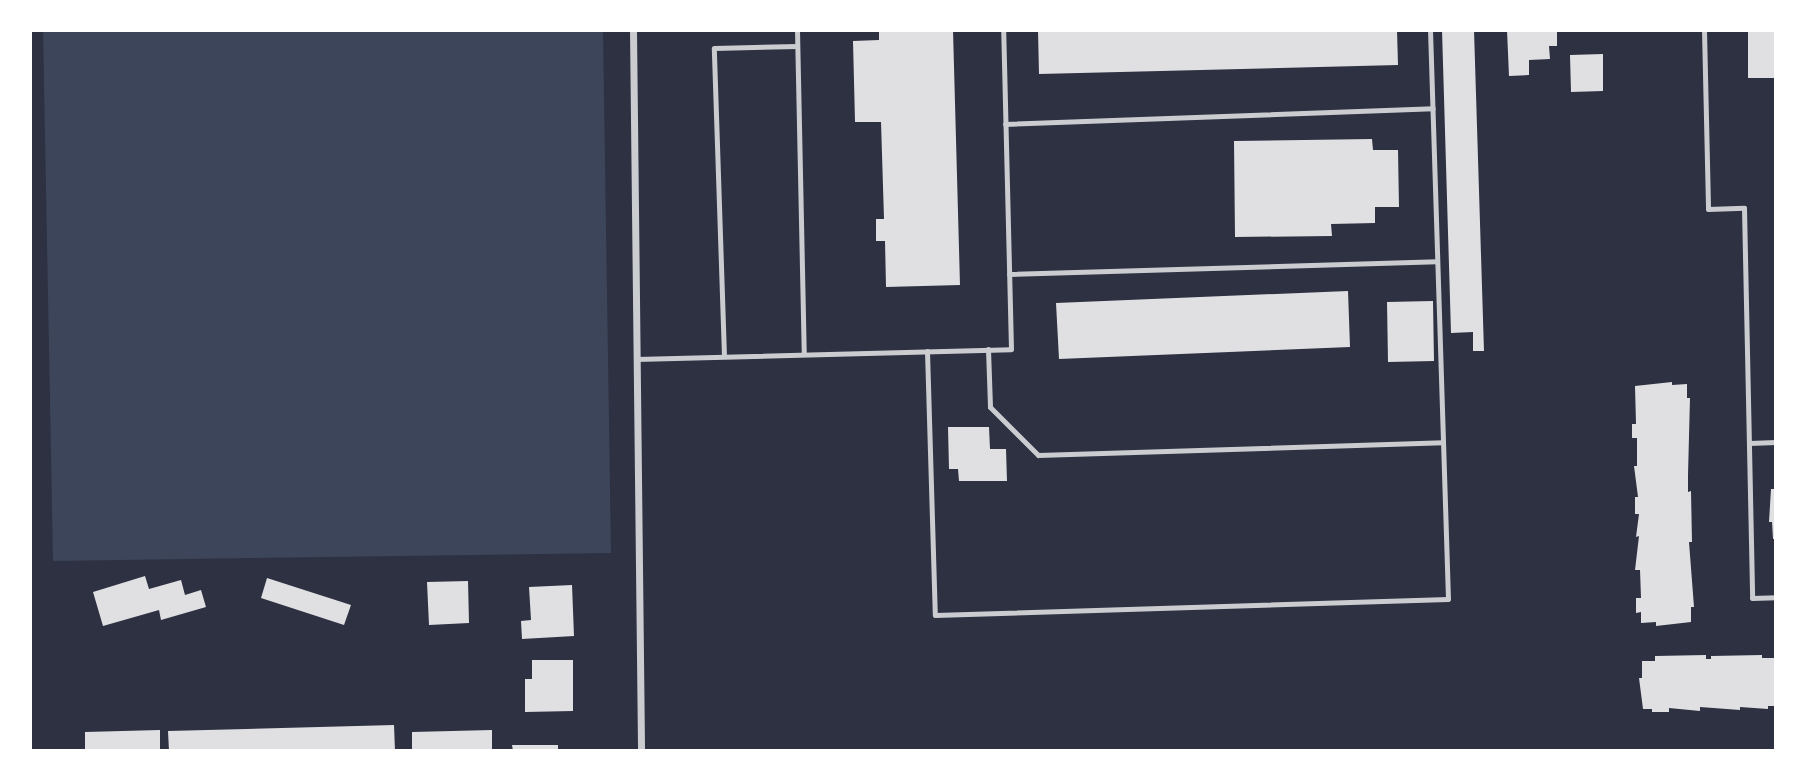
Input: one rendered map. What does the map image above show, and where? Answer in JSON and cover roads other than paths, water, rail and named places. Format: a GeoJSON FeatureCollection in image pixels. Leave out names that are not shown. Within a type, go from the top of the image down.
{"type":"FeatureCollection","features":[{"type":"Feature","properties":{"kind":"street"},"geometry":{"type":"LineString","coordinates":[[633,30],[640,751]]}},
{"type":"Feature","properties":{"kind":"lane"},"geometry":{"type":"LineString","coordinates":[[797,30],[804,354]]}},
{"type":"Feature","properties":{"kind":"lane"},"geometry":{"type":"LineString","coordinates":[[636,359],[1011,349],[1003,30]]}},
{"type":"Feature","properties":{"kind":"lane"},"geometry":{"type":"LineString","coordinates":[[927,351],[935,615],[1448,598],[1430,30]]}},
{"type":"Feature","properties":{"kind":"lane"},"geometry":{"type":"LineString","coordinates":[[1704,30],[1708,208],[1744,208],[1752,598],[1776,597]]}},
{"type":"Feature","properties":{"kind":"lane"},"geometry":{"type":"LineString","coordinates":[[724,356],[714,48],[797,46]]}},
{"type":"Feature","properties":{"kind":"lane"},"geometry":{"type":"LineString","coordinates":[[1005,124],[1433,108]]}},
{"type":"Feature","properties":{"kind":"lane"},"geometry":{"type":"LineString","coordinates":[[1009,274],[1437,261]]}},
{"type":"Feature","properties":{"kind":"lane"},"geometry":{"type":"LineString","coordinates":[[988,349],[989,407],[1038,455],[1443,442]]}},
{"type":"Feature","properties":{"kind":"lane"},"geometry":{"type":"LineString","coordinates":[[1749,443],[1776,442]]}}]}
